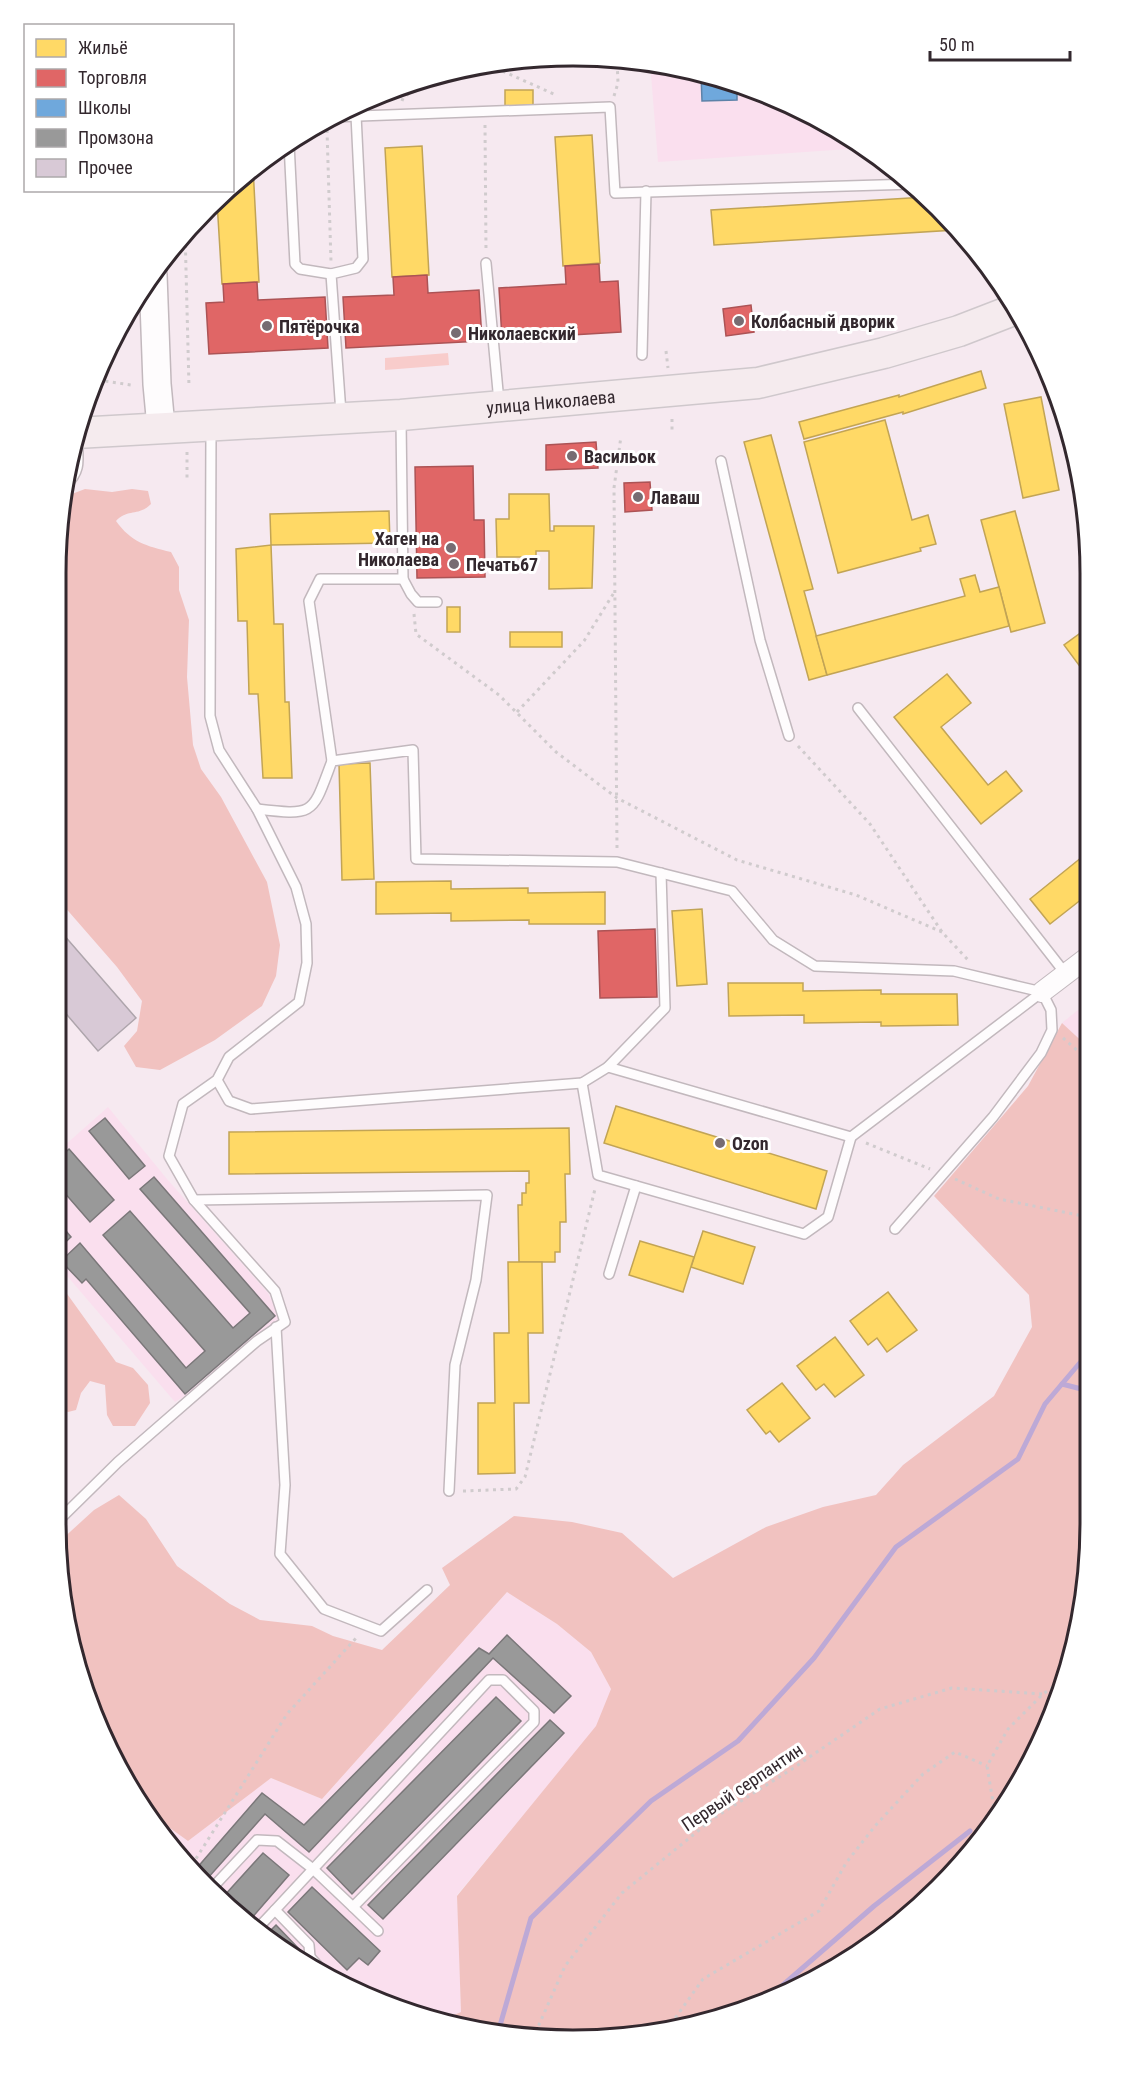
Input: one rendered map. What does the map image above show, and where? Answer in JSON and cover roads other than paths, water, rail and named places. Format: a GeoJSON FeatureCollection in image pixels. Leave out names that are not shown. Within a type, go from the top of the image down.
{"type":"FeatureCollection","features":[{"type":"Feature","properties":{"kind":"main road","name":"улица Николаева"},"geometry":{"type":"LineString","coordinates":[[86,431],[400,415],[758,383],[884,353],[948,334],[1007,312]]}},
{"type":"Feature","properties":{"kind":"street"},"geometry":{"type":"LineString","coordinates":[[151,290],[161,427]]}},
{"type":"Feature","properties":{"kind":"street"},"geometry":{"type":"LineString","coordinates":[[1042,992],[1080,963]]}},
{"type":"Feature","properties":{"kind":"lane"},"geometry":{"type":"LineString","coordinates":[[290,151],[295,264],[300,269],[331,274],[356,268],[363,259],[356,115],[610,107],[615,193],[898,184]]}},
{"type":"Feature","properties":{"kind":"lane"},"geometry":{"type":"LineString","coordinates":[[642,355],[646,191]]}},
{"type":"Feature","properties":{"kind":"lane"},"geometry":{"type":"LineString","coordinates":[[486,264],[499,407]]}},
{"type":"Feature","properties":{"kind":"lane"},"geometry":{"type":"LineString","coordinates":[[331,274],[342,418]]}},
{"type":"Feature","properties":{"kind":"lane"},"geometry":{"type":"LineString","coordinates":[[400,415],[403,579],[418,602],[437,603]]}},
{"type":"Feature","properties":{"kind":"lane"},"geometry":{"type":"LineString","coordinates":[[66,1512],[118,1462],[257,1341],[285,1322],[275,1291],[194,1200],[169,1156],[183,1104],[217,1080],[229,1057],[299,1002],[307,963],[306,924],[296,887],[257,809],[219,750],[210,716],[212,426]]}},
{"type":"Feature","properties":{"kind":"lane"},"geometry":{"type":"LineString","coordinates":[[721,461],[760,640],[789,736]]}},
{"type":"Feature","properties":{"kind":"lane"},"geometry":{"type":"LineString","coordinates":[[257,809],[294,813],[313,807],[332,761],[309,601],[320,579],[403,579]]}},
{"type":"Feature","properties":{"kind":"lane"},"geometry":{"type":"LineString","coordinates":[[858,708],[1065,973]]}},
{"type":"Feature","properties":{"kind":"lane"},"geometry":{"type":"LineString","coordinates":[[332,761],[413,750],[416,859],[617,862],[732,891],[773,940],[815,966],[954,971],[1042,992]]}},
{"type":"Feature","properties":{"kind":"lane"},"geometry":{"type":"LineString","coordinates":[[217,1080],[228,1101],[251,1109],[582,1083],[608,1067],[665,1008],[661,873]]}},
{"type":"Feature","properties":{"kind":"lane"},"geometry":{"type":"LineString","coordinates":[[582,1083],[598,1175],[804,1234],[828,1217],[851,1137],[1042,992]]}},
{"type":"Feature","properties":{"kind":"lane"},"geometry":{"type":"LineString","coordinates":[[895,1229],[993,1117],[1041,1053],[1052,1030],[1051,1010],[1042,992]]}},
{"type":"Feature","properties":{"kind":"lane"},"geometry":{"type":"LineString","coordinates":[[608,1067],[851,1137]]}},
{"type":"Feature","properties":{"kind":"lane"},"geometry":{"type":"LineString","coordinates":[[609,1274],[636,1186]]}},
{"type":"Feature","properties":{"kind":"lane"},"geometry":{"type":"LineString","coordinates":[[194,1200],[486,1195],[477,1280],[455,1365],[449,1491]]}},
{"type":"Feature","properties":{"kind":"lane"},"geometry":{"type":"LineString","coordinates":[[276,1327],[285,1485],[280,1554],[324,1609],[381,1631],[427,1590]]}},
{"type":"Feature","properties":{"kind":"lane"},"geometry":{"type":"LineString","coordinates":[[262,1923],[489,1680],[503,1680],[534,1711],[534,1722],[353,1907]]}},
{"type":"Feature","properties":{"kind":"lane"},"geometry":{"type":"LineString","coordinates":[[216,1884],[257,1840],[277,1841],[313,1869],[378,1931]]}},
{"type":"Feature","properties":{"kind":"lane"},"geometry":{"type":"LineString","coordinates":[[274,1910],[309,1945],[308,1956]]}},
{"type":"Feature","properties":{"kind":"waterway"},"geometry":{"type":"LineString","coordinates":[[500,2025],[531,1918],[651,1801],[738,1741],[814,1658],[896,1547],[1018,1459],[1045,1404],[1080,1363]]}},
{"type":"Feature","properties":{"kind":"waterway"},"geometry":{"type":"LineString","coordinates":[[1062,1384],[1080,1389]]}},
{"type":"Feature","properties":{"kind":"waterway"},"geometry":{"type":"LineString","coordinates":[[785,1983],[874,1906],[970,1831]]}},
{"type":"Feature","properties":{"kind":"place","name":"Колбасный дворик"},"geometry":{"type":"Point","coordinates":[739,321]}},
{"type":"Feature","properties":{"kind":"place","name":"Пятёрочка"},"geometry":{"type":"Point","coordinates":[267,326]}},
{"type":"Feature","properties":{"kind":"place","name":"Николаевский"},"geometry":{"type":"Point","coordinates":[456,333]}},
{"type":"Feature","properties":{"kind":"place","name":"Васильок"},"geometry":{"type":"Point","coordinates":[572,456]}},
{"type":"Feature","properties":{"kind":"place","name":"Лаваш"},"geometry":{"type":"Point","coordinates":[638,497]}},
{"type":"Feature","properties":{"kind":"place","name":"Хаген на Николаева"},"geometry":{"type":"Point","coordinates":[451,548]}},
{"type":"Feature","properties":{"kind":"place","name":"Печать67"},"geometry":{"type":"Point","coordinates":[454,564]}},
{"type":"Feature","properties":{"kind":"place","name":"Ozon"},"geometry":{"type":"Point","coordinates":[720,1143]}}]}
